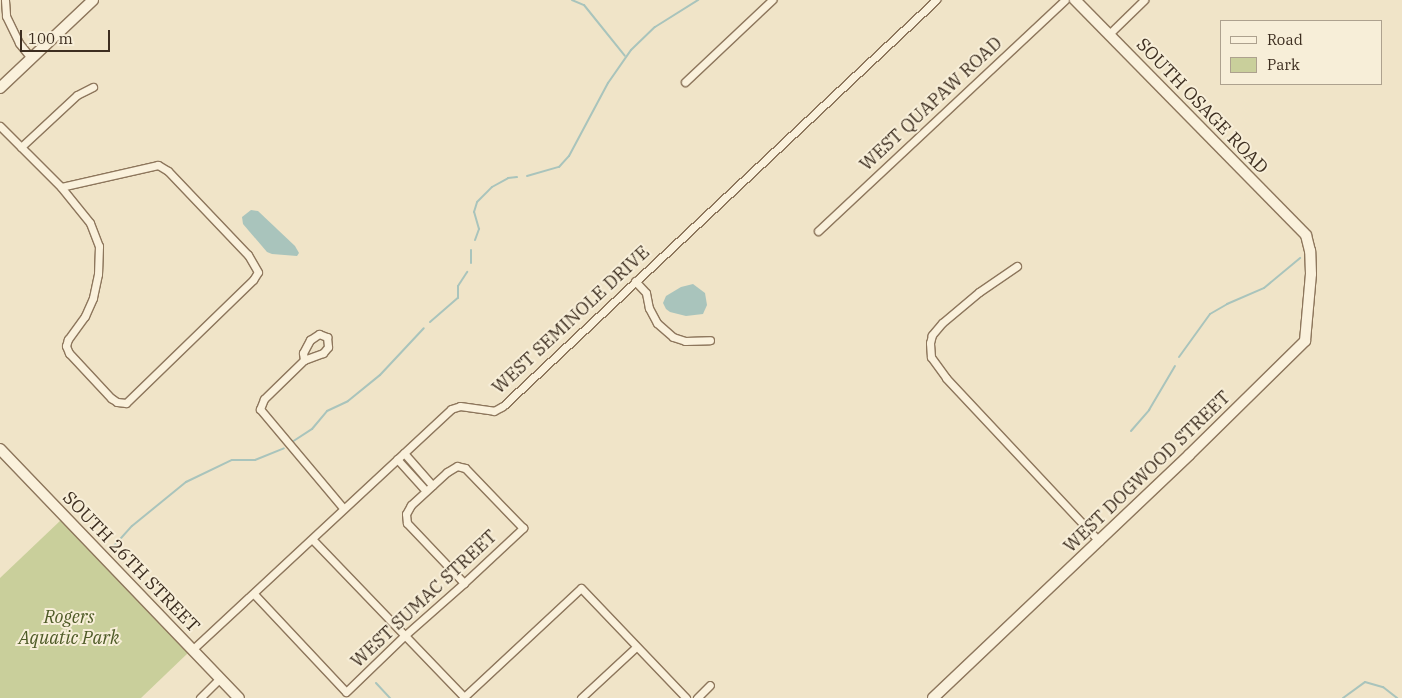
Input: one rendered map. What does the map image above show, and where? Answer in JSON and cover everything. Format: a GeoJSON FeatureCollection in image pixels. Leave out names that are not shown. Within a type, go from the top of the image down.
{"type":"FeatureCollection","features":[{"type":"Feature","properties":{"kind":"street"},"geometry":{"type":"LineString","coordinates":[[6,0],[6,16],[19,43],[31,58]]}},
{"type":"Feature","properties":{"kind":"street"},"geometry":{"type":"LineString","coordinates":[[0,88],[92,0]]}},
{"type":"Feature","properties":{"kind":"street"},"geometry":{"type":"LineString","coordinates":[[685,82],[772,0]]}},
{"type":"Feature","properties":{"kind":"street","name":"WEST SEMINOLE DRIVE"},"geometry":{"type":"LineString","coordinates":[[193,649],[313,540],[343,508],[451,409],[460,406],[494,411],[503,406],[936,0]]}},
{"type":"Feature","properties":{"kind":"street","name":"WEST QUAPAW ROAD"},"geometry":{"type":"LineString","coordinates":[[818,231],[1064,0]]}},
{"type":"Feature","properties":{"kind":"street","name":"SOUTH OSAGE ROAD"},"geometry":{"type":"LineString","coordinates":[[1075,0],[1306,235]]}},
{"type":"Feature","properties":{"kind":"street"},"geometry":{"type":"LineString","coordinates":[[1109,34],[1144,0]]}},
{"type":"Feature","properties":{"kind":"street"},"geometry":{"type":"LineString","coordinates":[[21,147],[77,95],[93,87]]}},
{"type":"Feature","properties":{"kind":"street"},"geometry":{"type":"LineString","coordinates":[[0,126],[61,187],[90,224],[99,246],[98,274],[93,298],[86,316],[68,339],[66,346],[69,352],[111,398],[117,402],[126,403],[253,280],[258,272],[248,255],[168,171],[158,165],[61,187]]}},
{"type":"Feature","properties":{"kind":"street","name":"WEST DOGWOOD STREET"},"geometry":{"type":"LineString","coordinates":[[933,698],[1100,541],[1305,340],[1311,274],[1310,251],[1306,235]]}},
{"type":"Feature","properties":{"kind":"street"},"geometry":{"type":"LineString","coordinates":[[1017,266],[979,292],[942,324],[932,335],[930,343],[931,357],[946,378],[1100,541]]}},
{"type":"Feature","properties":{"kind":"street"},"geometry":{"type":"LineString","coordinates":[[635,281],[646,293],[648,308],[657,323],[673,337],[685,341],[710,340]]}},
{"type":"Feature","properties":{"kind":"street"},"geometry":{"type":"LineString","coordinates":[[304,360],[264,399],[260,410],[343,508]]}},
{"type":"Feature","properties":{"kind":"street","name":"SOUTH 26TH STREET"},"geometry":{"type":"LineString","coordinates":[[0,449],[239,698]]}},
{"type":"Feature","properties":{"kind":"street"},"geometry":{"type":"LineString","coordinates":[[404,453],[432,485],[406,514],[407,523],[464,582]]}},
{"type":"Feature","properties":{"kind":"street"},"geometry":{"type":"LineString","coordinates":[[397,459],[426,490]]}},
{"type":"Feature","properties":{"kind":"street","name":"WEST SUMAC STREET"},"geometry":{"type":"LineString","coordinates":[[254,594],[346,692],[403,637],[523,528],[465,468],[457,466],[432,485]]}},
{"type":"Feature","properties":{"kind":"street"},"geometry":{"type":"LineString","coordinates":[[313,540],[403,637],[463,698],[581,588],[686,698]]}},
{"type":"Feature","properties":{"kind":"street"},"geometry":{"type":"LineString","coordinates":[[581,698],[636,647]]}},
{"type":"Feature","properties":{"kind":"street"},"geometry":{"type":"LineString","coordinates":[[200,698],[220,678]]}},
{"type":"Feature","properties":{"kind":"street"},"geometry":{"type":"LineString","coordinates":[[697,698],[710,685]]}},
{"type":"Feature","properties":{"kind":"green space","name":"Rogers Aquatic Park"},"geometry":{"type":"Polygon","coordinates":[[[61,520],[189,652],[141,698],[0,698],[0,578],[61,520]]]}},
{"type":"Feature","properties":{"kind":"water"},"geometry":{"type":"Polygon","coordinates":[[[251,210],[258,211],[295,246],[299,253],[297,256],[267,252],[243,224],[242,217],[251,210]]]}},
{"type":"Feature","properties":{"kind":"water"},"geometry":{"type":"Polygon","coordinates":[[[693,284],[705,293],[707,305],[703,314],[686,316],[670,312],[666,309],[663,303],[666,296],[681,287],[693,284]]]}},
{"type":"Feature","properties":{"kind":"waterway"},"geometry":{"type":"LineString","coordinates":[[572,0],[584,5],[625,56]]}},
{"type":"Feature","properties":{"kind":"waterway"},"geometry":{"type":"LineString","coordinates":[[527,176],[559,167],[569,156],[608,83],[631,50],[655,27],[698,0]]}},
{"type":"Feature","properties":{"kind":"waterway"},"geometry":{"type":"LineString","coordinates":[[475,240],[479,229],[474,212],[477,202],[492,187],[508,178],[517,177]]}},
{"type":"Feature","properties":{"kind":"waterway"},"geometry":{"type":"LineString","coordinates":[[471,250],[471,263]]}},
{"type":"Feature","properties":{"kind":"waterway"},"geometry":{"type":"LineString","coordinates":[[1179,357],[1210,314],[1227,304],[1264,288],[1300,258]]}},
{"type":"Feature","properties":{"kind":"waterway"},"geometry":{"type":"LineString","coordinates":[[430,322],[458,298],[458,286],[467,272]]}},
{"type":"Feature","properties":{"kind":"waterway"},"geometry":{"type":"LineString","coordinates":[[292,442],[312,429],[327,411],[348,401],[380,375],[424,328]]}},
{"type":"Feature","properties":{"kind":"waterway"},"geometry":{"type":"LineString","coordinates":[[1131,431],[1149,410],[1175,366]]}},
{"type":"Feature","properties":{"kind":"waterway"},"geometry":{"type":"LineString","coordinates":[[113,547],[132,526],[186,482],[232,460],[255,460],[284,448]]}},
{"type":"Feature","properties":{"kind":"waterway"},"geometry":{"type":"LineString","coordinates":[[1343,698],[1365,682],[1383,687],[1397,698]]}},
{"type":"Feature","properties":{"kind":"waterway"},"geometry":{"type":"LineString","coordinates":[[376,683],[390,698]]}}]}
